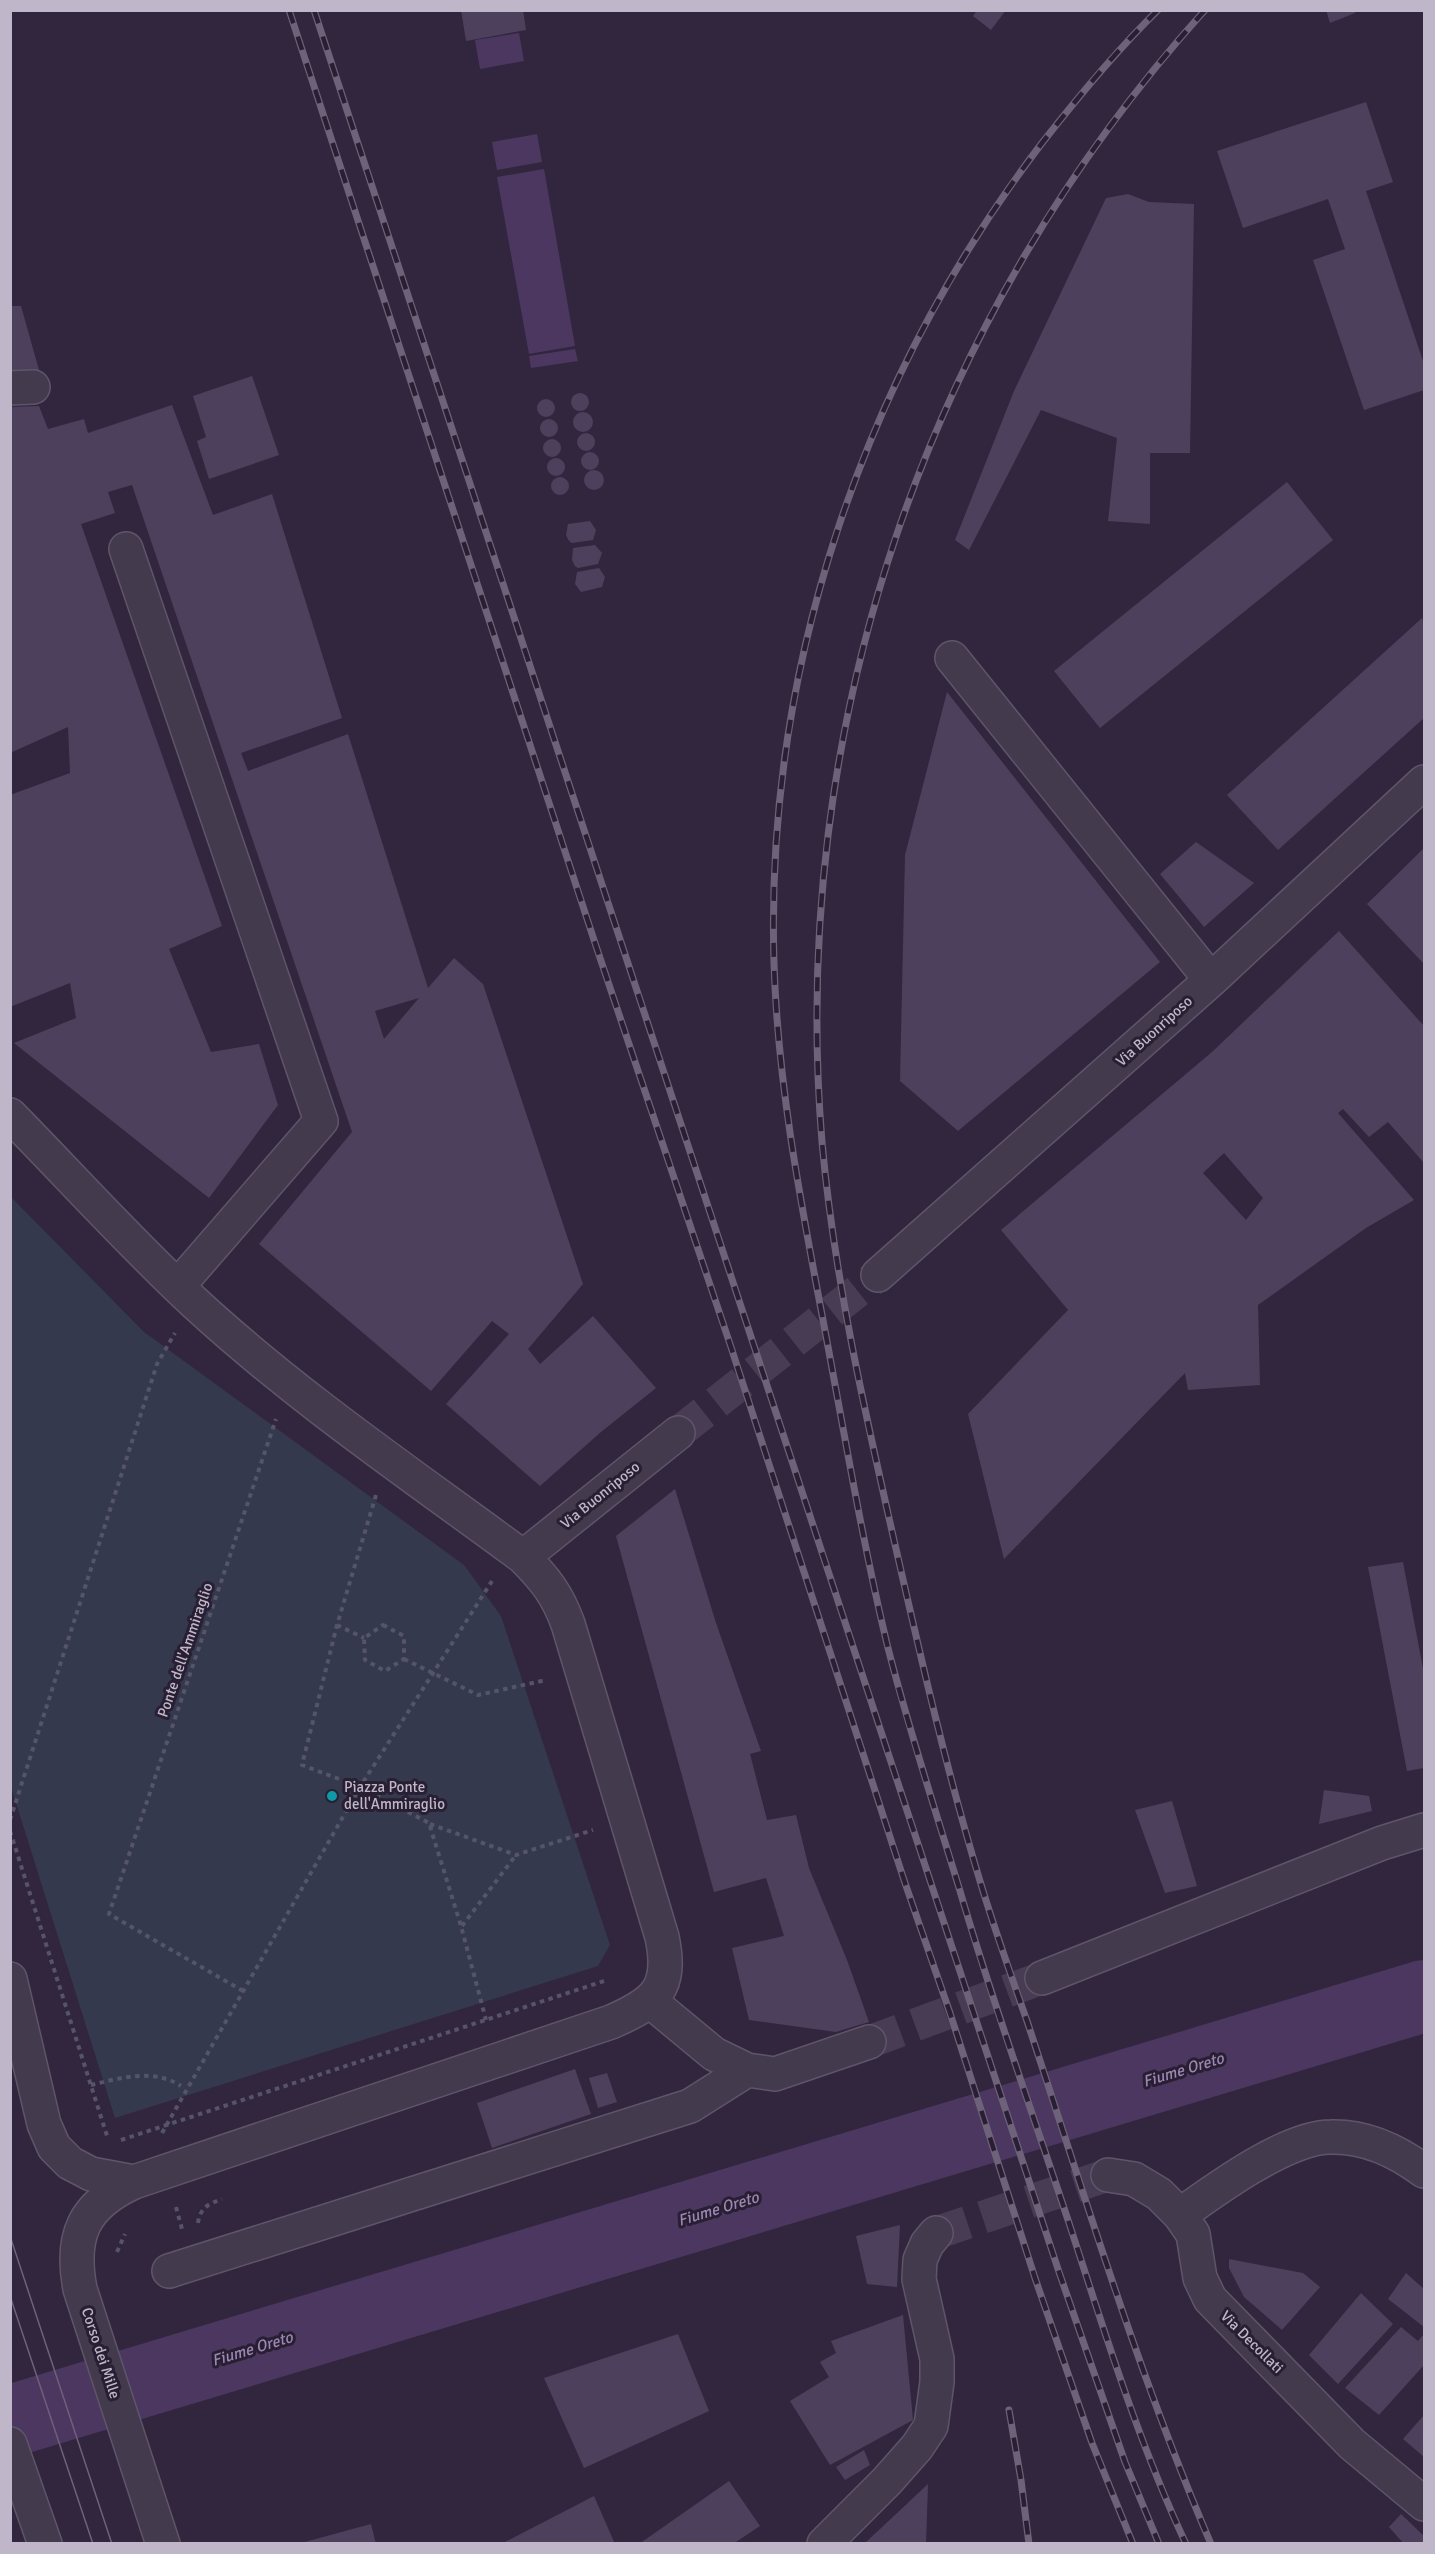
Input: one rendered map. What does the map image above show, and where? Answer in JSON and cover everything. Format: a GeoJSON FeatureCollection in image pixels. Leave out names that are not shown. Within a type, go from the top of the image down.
{"type":"FeatureCollection","features":[{"type":"Feature","properties":{"kind":"street"},"geometry":{"type":"LineString","coordinates":[[126,549],[321,1121],[178,1286]]}},
{"type":"Feature","properties":{"kind":"street"},"geometry":{"type":"LineString","coordinates":[[952,658],[1211,980]]}},
{"type":"Feature","properties":{"kind":"street","name":"Via Buonriposo"},"geometry":{"type":"LineString","coordinates":[[879,1275],[1211,980],[1425,782]]}},
{"type":"Feature","properties":{"kind":"street"},"geometry":{"type":"LineString","coordinates":[[10,1115],[178,1286],[296,1389],[524,1557],[546,1580],[559,1600],[582,1670],[662,1937],[666,1960],[662,1983],[650,2001],[714,2054],[747,2070],[775,2074],[869,2042]]}},
{"type":"Feature","properties":{"kind":"street","name":"Via Buonriposo"},"geometry":{"type":"LineString","coordinates":[[524,1557],[678,1433]]}},
{"type":"Feature","properties":{"kind":"street"},"geometry":{"type":"LineString","coordinates":[[1042,1978],[1382,1843],[1425,1830]]}},
{"type":"Feature","properties":{"kind":"street"},"geometry":{"type":"LineString","coordinates":[[10,1979],[44,2124],[54,2147],[70,2163],[91,2174],[134,2182]]}},
{"type":"Feature","properties":{"kind":"street","name":"Corso dei Mille"},"geometry":{"type":"LineString","coordinates":[[163,2544],[80,2289],[76,2265],[77,2241],[85,2222],[99,2203],[118,2189],[134,2182],[610,2022],[637,2010],[650,2001]]}},
{"type":"Feature","properties":{"kind":"street"},"geometry":{"type":"LineString","coordinates":[[169,2271],[690,2106],[747,2070]]}},
{"type":"Feature","properties":{"kind":"street"},"geometry":{"type":"LineString","coordinates":[[1180,2215],[1225,2183],[1295,2145],[1330,2136],[1375,2143],[1408,2159],[1425,2171]]}},
{"type":"Feature","properties":{"kind":"street","name":"Via Decollati"},"geometry":{"type":"LineString","coordinates":[[1108,2175],[1134,2180],[1159,2194],[1180,2215],[1193,2234],[1200,2278],[1210,2300],[1353,2444],[1425,2504]]}},
{"type":"Feature","properties":{"kind":"street"},"geometry":{"type":"LineString","coordinates":[[824,2544],[887,2481],[917,2447],[931,2426],[937,2382],[937,2359],[919,2279],[920,2260],[927,2244],[936,2233]]}},
{"type":"Feature","properties":{"kind":"street"},"geometry":{"type":"LineString","coordinates":[[10,2444],[41,2534]]}},
{"type":"Feature","properties":{"kind":"path"},"geometry":{"type":"LineString","coordinates":[[10,1820],[157,1364],[179,1328]]}},
{"type":"Feature","properties":{"kind":"path","name":"Ponte dell'Ammiraglio"},"geometry":{"type":"LineString","coordinates":[[243,1991],[108,1914],[274,1424]]}},
{"type":"Feature","properties":{"kind":"path"},"geometry":{"type":"LineString","coordinates":[[387,1456],[337,1625],[302,1765],[360,1786],[429,1823],[516,1855]]}},
{"type":"Feature","properties":{"kind":"path"},"geometry":{"type":"LineString","coordinates":[[134,2182],[360,1786],[492,1582],[524,1557]]}},
{"type":"Feature","properties":{"kind":"path"},"geometry":{"type":"LineString","coordinates":[[364,1638],[383,1624],[404,1636],[404,1659]]}},
{"type":"Feature","properties":{"kind":"path"},"geometry":{"type":"LineString","coordinates":[[337,1625],[364,1638]]}},
{"type":"Feature","properties":{"kind":"path"},"geometry":{"type":"LineString","coordinates":[[364,1638],[365,1660],[385,1671],[404,1659]]}},
{"type":"Feature","properties":{"kind":"path"},"geometry":{"type":"LineString","coordinates":[[404,1659],[478,1695],[582,1670]]}},
{"type":"Feature","properties":{"kind":"path"},"geometry":{"type":"LineString","coordinates":[[461,1926],[516,1855],[626,1819]]}},
{"type":"Feature","properties":{"kind":"path"},"geometry":{"type":"LineString","coordinates":[[429,1823],[461,1926],[496,2059]]}},
{"type":"Feature","properties":{"kind":"path"},"geometry":{"type":"LineString","coordinates":[[10,1831],[110,2144],[606,1981]]}},
{"type":"Feature","properties":{"kind":"path"},"geometry":{"type":"LineString","coordinates":[[91,2085],[126,2076],[142,2075],[170,2079],[181,2086]]}},
{"type":"Feature","properties":{"kind":"shaded area"},"geometry":{"type":"Polygon","coordinates":[[[519,33],[524,61],[480,69],[475,40],[519,33]]]}},
{"type":"Feature","properties":{"kind":"shaded area"},"geometry":{"type":"Polygon","coordinates":[[[537,134],[542,162],[497,170],[492,142],[537,134]]]}},
{"type":"Feature","properties":{"kind":"shaded area"},"geometry":{"type":"Polygon","coordinates":[[[544,169],[575,346],[529,354],[497,177],[544,169]]]}},
{"type":"Feature","properties":{"kind":"shaded area"},"geometry":{"type":"Polygon","coordinates":[[[575,349],[578,361],[531,368],[529,356],[575,349]]]}},
{"type":"Feature","properties":{"kind":"shaded area","name":"Piazza Ponte dell'Ammiraglio"},"geometry":{"type":"Polygon","coordinates":[[[10,1196],[144,1332],[464,1565],[501,1616],[610,1945],[598,1966],[115,2118],[11,1787],[10,1196]]]}},
{"type":"Feature","properties":{"kind":"building"},"geometry":{"type":"Polygon","coordinates":[[[461,10],[523,10],[526,30],[466,41],[461,10]]]}},
{"type":"Feature","properties":{"kind":"building"},"geometry":{"type":"Polygon","coordinates":[[[977,10],[1006,10],[991,30],[973,16],[977,10]]]}},
{"type":"Feature","properties":{"kind":"building"},"geometry":{"type":"Polygon","coordinates":[[[1326,10],[1355,10],[1355,13],[1330,23],[1326,10]]]}},
{"type":"Feature","properties":{"kind":"building"},"geometry":{"type":"Polygon","coordinates":[[[1366,102],[1393,182],[1366,191],[1424,364],[1424,390],[1364,410],[1313,260],[1345,249],[1328,199],[1243,228],[1217,151],[1366,102]]]}},
{"type":"Feature","properties":{"kind":"building"},"geometry":{"type":"Polygon","coordinates":[[[1128,194],[1149,202],[1194,204],[1190,453],[1150,453],[1150,524],[1108,521],[1117,438],[1041,410],[969,550],[955,540],[1014,391],[1106,198],[1128,194]]]}},
{"type":"Feature","properties":{"kind":"building"},"geometry":{"type":"Polygon","coordinates":[[[10,306],[21,306],[39,370],[10,371],[10,306]]]}},
{"type":"Feature","properties":{"kind":"building"},"geometry":{"type":"Polygon","coordinates":[[[252,376],[279,455],[209,479],[197,441],[206,437],[193,396],[252,376]]]}},
{"type":"Feature","properties":{"kind":"building"},"geometry":{"type":"Polygon","coordinates":[[[576,393],[584,393],[589,398],[587,409],[576,411],[571,406],[571,398],[576,393]]]}},
{"type":"Feature","properties":{"kind":"building"},"geometry":{"type":"Polygon","coordinates":[[[542,399],[550,399],[555,404],[553,415],[542,417],[537,412],[537,404],[542,399]]]}},
{"type":"Feature","properties":{"kind":"building"},"geometry":{"type":"Polygon","coordinates":[[[172,405],[213,515],[272,494],[342,718],[241,753],[248,771],[348,734],[428,988],[454,958],[483,984],[583,1284],[528,1349],[540,1364],[593,1316],[656,1388],[601,1432],[540,1486],[446,1404],[509,1334],[492,1321],[431,1391],[259,1244],[352,1132],[132,485],[108,492],[115,513],[81,524],[222,926],[169,949],[211,1052],[259,1044],[278,1105],[209,1198],[14,1043],[76,1018],[70,983],[10,1007],[10,795],[70,773],[68,727],[10,753],[10,407],[39,406],[48,429],[84,419],[88,433],[172,405]],[[419,998],[375,1011],[384,1039],[419,998]]]}},
{"type":"Feature","properties":{"kind":"building"},"geometry":{"type":"Polygon","coordinates":[[[583,412],[590,415],[593,422],[590,429],[583,432],[576,429],[573,422],[576,415],[583,412]]]}},
{"type":"Feature","properties":{"kind":"building"},"geometry":{"type":"Polygon","coordinates":[[[545,419],[553,419],[558,424],[556,435],[545,437],[540,432],[540,424],[545,419]]]}},
{"type":"Feature","properties":{"kind":"building"},"geometry":{"type":"Polygon","coordinates":[[[582,433],[590,433],[595,438],[593,449],[582,451],[577,446],[577,438],[582,433]]]}},
{"type":"Feature","properties":{"kind":"building"},"geometry":{"type":"Polygon","coordinates":[[[548,439],[556,439],[561,444],[559,455],[548,457],[543,452],[543,444],[548,439]]]}},
{"type":"Feature","properties":{"kind":"building"},"geometry":{"type":"Polygon","coordinates":[[[586,452],[594,452],[599,457],[597,468],[586,470],[581,465],[581,457],[586,452]]]}},
{"type":"Feature","properties":{"kind":"building"},"geometry":{"type":"Polygon","coordinates":[[[552,458],[560,458],[565,463],[563,474],[552,476],[547,471],[547,463],[552,458]]]}},
{"type":"Feature","properties":{"kind":"building"},"geometry":{"type":"Polygon","coordinates":[[[594,470],[601,473],[604,480],[601,487],[594,490],[587,487],[584,480],[587,473],[594,470]]]}},
{"type":"Feature","properties":{"kind":"building"},"geometry":{"type":"Polygon","coordinates":[[[556,477],[564,477],[569,482],[567,493],[556,495],[551,490],[551,482],[556,477]]]}},
{"type":"Feature","properties":{"kind":"building"},"geometry":{"type":"Polygon","coordinates":[[[1287,482],[1333,540],[1100,728],[1054,671],[1287,482]]]}},
{"type":"Feature","properties":{"kind":"building"},"geometry":{"type":"Polygon","coordinates":[[[590,521],[596,530],[593,540],[572,543],[569,541],[566,535],[568,524],[590,521]]]}},
{"type":"Feature","properties":{"kind":"building"},"geometry":{"type":"Polygon","coordinates":[[[595,545],[602,553],[598,564],[578,568],[575,566],[572,560],[573,548],[595,545]]]}},
{"type":"Feature","properties":{"kind":"building"},"geometry":{"type":"Polygon","coordinates":[[[599,568],[605,577],[602,587],[581,592],[575,584],[577,572],[599,568]]]}},
{"type":"Feature","properties":{"kind":"building"},"geometry":{"type":"Polygon","coordinates":[[[1422,618],[1424,625],[1424,718],[1278,850],[1227,795],[1422,618]]]}},
{"type":"Feature","properties":{"kind":"building"},"geometry":{"type":"Polygon","coordinates":[[[947,692],[1160,962],[958,1131],[900,1081],[905,855],[947,692]]]}},
{"type":"Feature","properties":{"kind":"building"},"geometry":{"type":"Polygon","coordinates":[[[1196,842],[1254,883],[1204,927],[1160,874],[1196,842]]]}},
{"type":"Feature","properties":{"kind":"building"},"geometry":{"type":"Polygon","coordinates":[[[1424,848],[1424,964],[1367,904],[1424,848]]]}},
{"type":"Feature","properties":{"kind":"building"},"geometry":{"type":"Polygon","coordinates":[[[1339,931],[1424,1026],[1424,1163],[1388,1122],[1369,1137],[1343,1109],[1338,1113],[1414,1200],[1366,1228],[1258,1305],[1260,1385],[1188,1390],[1185,1373],[1004,1559],[968,1414],[1068,1310],[1001,1230],[1212,1052],[1339,931]],[[1224,1153],[1203,1173],[1246,1220],[1263,1198],[1224,1153]]]}},
{"type":"Feature","properties":{"kind":"building"},"geometry":{"type":"Polygon","coordinates":[[[675,1489],[716,1623],[761,1751],[750,1754],[767,1820],[796,1815],[809,1868],[847,1960],[869,2022],[836,2032],[749,2020],[732,1948],[784,1936],[766,1878],[714,1892],[616,1536],[675,1489]]]}},
{"type":"Feature","properties":{"kind":"building"},"geometry":{"type":"Polygon","coordinates":[[[1403,1562],[1424,1674],[1424,1768],[1407,1771],[1368,1567],[1403,1562]]]}},
{"type":"Feature","properties":{"kind":"building"},"geometry":{"type":"Polygon","coordinates":[[[1324,1790],[1369,1796],[1372,1811],[1319,1824],[1324,1790]]]}},
{"type":"Feature","properties":{"kind":"building"},"geometry":{"type":"Polygon","coordinates":[[[1172,1801],[1197,1886],[1165,1893],[1135,1810],[1172,1801]]]}},
{"type":"Feature","properties":{"kind":"building"},"geometry":{"type":"Polygon","coordinates":[[[575,2069],[591,2114],[492,2148],[477,2103],[575,2069]]]}},
{"type":"Feature","properties":{"kind":"building"},"geometry":{"type":"Polygon","coordinates":[[[607,2073],[617,2102],[598,2108],[589,2078],[607,2073]]]}},
{"type":"Feature","properties":{"kind":"building"},"geometry":{"type":"Polygon","coordinates":[[[900,2225],[897,2287],[867,2284],[856,2236],[900,2225]]]}},
{"type":"Feature","properties":{"kind":"building"},"geometry":{"type":"Polygon","coordinates":[[[1229,2259],[1303,2273],[1320,2287],[1282,2330],[1244,2297],[1229,2268],[1229,2259]]]}},
{"type":"Feature","properties":{"kind":"building"},"geometry":{"type":"Polygon","coordinates":[[[1406,2273],[1424,2289],[1424,2327],[1388,2299],[1406,2273]]]}},
{"type":"Feature","properties":{"kind":"building"},"geometry":{"type":"Polygon","coordinates":[[[1361,2293],[1393,2324],[1338,2384],[1309,2355],[1361,2293]]]}},
{"type":"Feature","properties":{"kind":"building"},"geometry":{"type":"Polygon","coordinates":[[[903,2315],[913,2420],[830,2465],[790,2401],[829,2377],[820,2362],[836,2353],[831,2341],[903,2315]]]}},
{"type":"Feature","properties":{"kind":"building"},"geometry":{"type":"Polygon","coordinates":[[[1401,2327],[1418,2341],[1424,2334],[1424,2365],[1379,2415],[1345,2388],[1401,2327]]]}},
{"type":"Feature","properties":{"kind":"building"},"geometry":{"type":"Polygon","coordinates":[[[678,2334],[709,2411],[584,2468],[544,2378],[678,2334]]]}},
{"type":"Feature","properties":{"kind":"building"},"geometry":{"type":"Polygon","coordinates":[[[1424,2415],[1424,2457],[1403,2439],[1424,2415]]]}},
{"type":"Feature","properties":{"kind":"building"},"geometry":{"type":"Polygon","coordinates":[[[864,2450],[870,2465],[845,2480],[836,2467],[864,2450]]]}},
{"type":"Feature","properties":{"kind":"building"},"geometry":{"type":"Polygon","coordinates":[[[729,2481],[760,2526],[733,2544],[639,2544],[729,2481]]]}},
{"type":"Feature","properties":{"kind":"building"},"geometry":{"type":"Polygon","coordinates":[[[928,2484],[926,2544],[864,2544],[928,2484]]]}},
{"type":"Feature","properties":{"kind":"building"},"geometry":{"type":"Polygon","coordinates":[[[594,2496],[615,2544],[501,2544],[594,2496]]]}},
{"type":"Feature","properties":{"kind":"building"},"geometry":{"type":"Polygon","coordinates":[[[1401,2514],[1424,2536],[1424,2544],[1404,2544],[1389,2527],[1401,2514]]]}},
{"type":"Feature","properties":{"kind":"building"},"geometry":{"type":"Polygon","coordinates":[[[371,2524],[376,2544],[301,2544],[301,2543],[371,2524]]]}},
{"type":"Feature","properties":{"kind":"waterway","name":"Fiume Oreto"},"geometry":{"type":"LineString","coordinates":[[10,2421],[1424,1996]]}},
{"type":"Feature","properties":{"kind":"tunnel"},"geometry":{"type":"LineString","coordinates":[[678,1433],[878,1275]]}},
{"type":"Feature","properties":{"kind":"tunnel"},"geometry":{"type":"LineString","coordinates":[[869,2042],[1042,1978]]}},
{"type":"Feature","properties":{"kind":"tunnel"},"geometry":{"type":"LineString","coordinates":[[936,2233],[1108,2175]]}},
{"type":"Feature","properties":{"kind":"tram line"},"geometry":{"type":"LineString","coordinates":[[10,2236],[112,2544]]}},
{"type":"Feature","properties":{"kind":"tram line"},"geometry":{"type":"LineString","coordinates":[[10,2296],[93,2544]]}},
{"type":"Feature","properties":{"kind":"railway"},"geometry":{"type":"LineString","coordinates":[[289,10],[595,943],[730,1344],[1035,2278],[1092,2443],[1133,2544]]}},
{"type":"Feature","properties":{"kind":"railway"},"geometry":{"type":"LineString","coordinates":[[314,10],[1059,2272],[1125,2462],[1159,2544]]}},
{"type":"Feature","properties":{"kind":"railway"},"geometry":{"type":"LineString","coordinates":[[1158,10],[1112,58],[1042,143],[979,233],[923,328],[876,428],[837,530],[808,636],[787,743],[776,853],[774,963],[781,1061],[794,1159],[856,1498],[887,1644],[922,1768],[1000,2017],[1123,2386],[1186,2544]]}},
{"type":"Feature","properties":{"kind":"railway"},"geometry":{"type":"LineString","coordinates":[[1205,10],[1107,130],[1023,259],[952,395],[896,536],[855,683],[828,834],[817,987],[822,1142],[842,1292],[872,1441],[945,1754],[985,1899],[1113,2284],[1160,2415],[1211,2544]]}},
{"type":"Feature","properties":{"kind":"railway"},"geometry":{"type":"LineString","coordinates":[[1009,2410],[1029,2544]]}},
{"type":"Feature","properties":{"kind":"place","name":"Piazza Ponte dell'Ammiraglio"},"geometry":{"type":"Point","coordinates":[332,1796]}}]}
